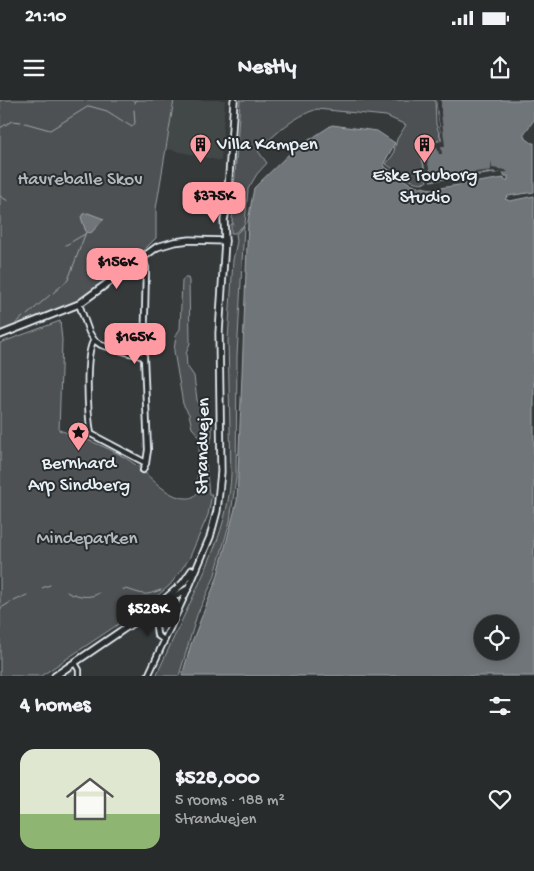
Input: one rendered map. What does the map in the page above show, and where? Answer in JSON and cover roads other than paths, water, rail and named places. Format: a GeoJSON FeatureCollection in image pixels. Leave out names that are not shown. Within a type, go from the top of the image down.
{"type":"FeatureCollection","features":[{"type":"Feature","properties":{"kind":"street","name":"Strandvejen"},"geometry":{"type":"LineString","coordinates":[[148,676],[188,589],[218,511],[221,484],[219,333],[234,100]]}},
{"type":"Feature","properties":{"kind":"street"},"geometry":{"type":"LineString","coordinates":[[0,335],[79,304],[157,247],[190,240],[225,241]]}},
{"type":"Feature","properties":{"kind":"street"},"geometry":{"type":"LineString","coordinates":[[143,258],[146,268],[144,357],[148,450],[144,470]]}},
{"type":"Feature","properties":{"kind":"street"},"geometry":{"type":"LineString","coordinates":[[79,304],[89,332],[94,340],[101,344],[144,357]]}},
{"type":"Feature","properties":{"kind":"street"},"geometry":{"type":"LineString","coordinates":[[94,340],[89,352],[88,384],[91,434],[146,463]]}},
{"type":"Feature","properties":{"kind":"street"},"geometry":{"type":"LineString","coordinates":[[156,607],[187,579],[206,546]]}},
{"type":"Feature","properties":{"kind":"street"},"geometry":{"type":"LineString","coordinates":[[55,676],[156,607],[188,589]]}},
{"type":"Feature","properties":{"kind":"street"},"geometry":{"type":"LineString","coordinates":[[149,612],[155,617],[158,635],[164,640]]}},
{"type":"Feature","properties":{"kind":"street"},"geometry":{"type":"LineString","coordinates":[[75,663],[79,670],[79,676]]}},
{"type":"Feature","properties":{"kind":"waterway"},"geometry":{"type":"LineString","coordinates":[[25,123],[50,130],[89,106],[107,111],[132,127],[135,123],[134,110]]}},
{"type":"Feature","properties":{"kind":"waterway"},"geometry":{"type":"LineString","coordinates":[[0,128],[12,121],[21,122]]}},
{"type":"Feature","properties":{"kind":"waterway"},"geometry":{"type":"LineString","coordinates":[[0,196],[8,201]]}},
{"type":"Feature","properties":{"kind":"waterway"},"geometry":{"type":"LineString","coordinates":[[53,293],[68,280],[86,232]]}},
{"type":"Feature","properties":{"kind":"waterway"},"geometry":{"type":"LineString","coordinates":[[66,245],[85,234]]}},
{"type":"Feature","properties":{"kind":"waterway"},"geometry":{"type":"LineString","coordinates":[[27,315],[50,295]]}},
{"type":"Feature","properties":{"kind":"waterway"},"geometry":{"type":"LineString","coordinates":[[16,323],[23,317]]}},
{"type":"Feature","properties":{"kind":"waterway"},"geometry":{"type":"LineString","coordinates":[[42,588],[50,585]]}},
{"type":"Feature","properties":{"kind":"waterway"},"geometry":{"type":"LineString","coordinates":[[123,589],[145,594],[161,590]]}},
{"type":"Feature","properties":{"kind":"waterway"},"geometry":{"type":"LineString","coordinates":[[67,592],[80,596],[93,596],[99,593]]}},
{"type":"Feature","properties":{"kind":"waterway"},"geometry":{"type":"LineString","coordinates":[[14,601],[27,595]]}},
{"type":"Feature","properties":{"kind":"waterway"},"geometry":{"type":"LineString","coordinates":[[0,610],[11,602]]}},
{"type":"Feature","properties":{"kind":"place","name":"Villa Kampen"},"geometry":{"type":"Point","coordinates":[201,164]}},
{"type":"Feature","properties":{"kind":"place","name":"Eske Touborg Studio"},"geometry":{"type":"Point","coordinates":[425,164]}},
{"type":"Feature","properties":{"kind":"place","name":"Bernhard Arp Sindberg"},"geometry":{"type":"Point","coordinates":[79,452]}},
{"type":"Feature","properties":{"kind":"park label","name":"Havreballe Skov"},"geometry":{"type":"Point","coordinates":[80,180]}},
{"type":"Feature","properties":{"kind":"park label","name":"Mindeparken"},"geometry":{"type":"Point","coordinates":[87,539]}}]}
